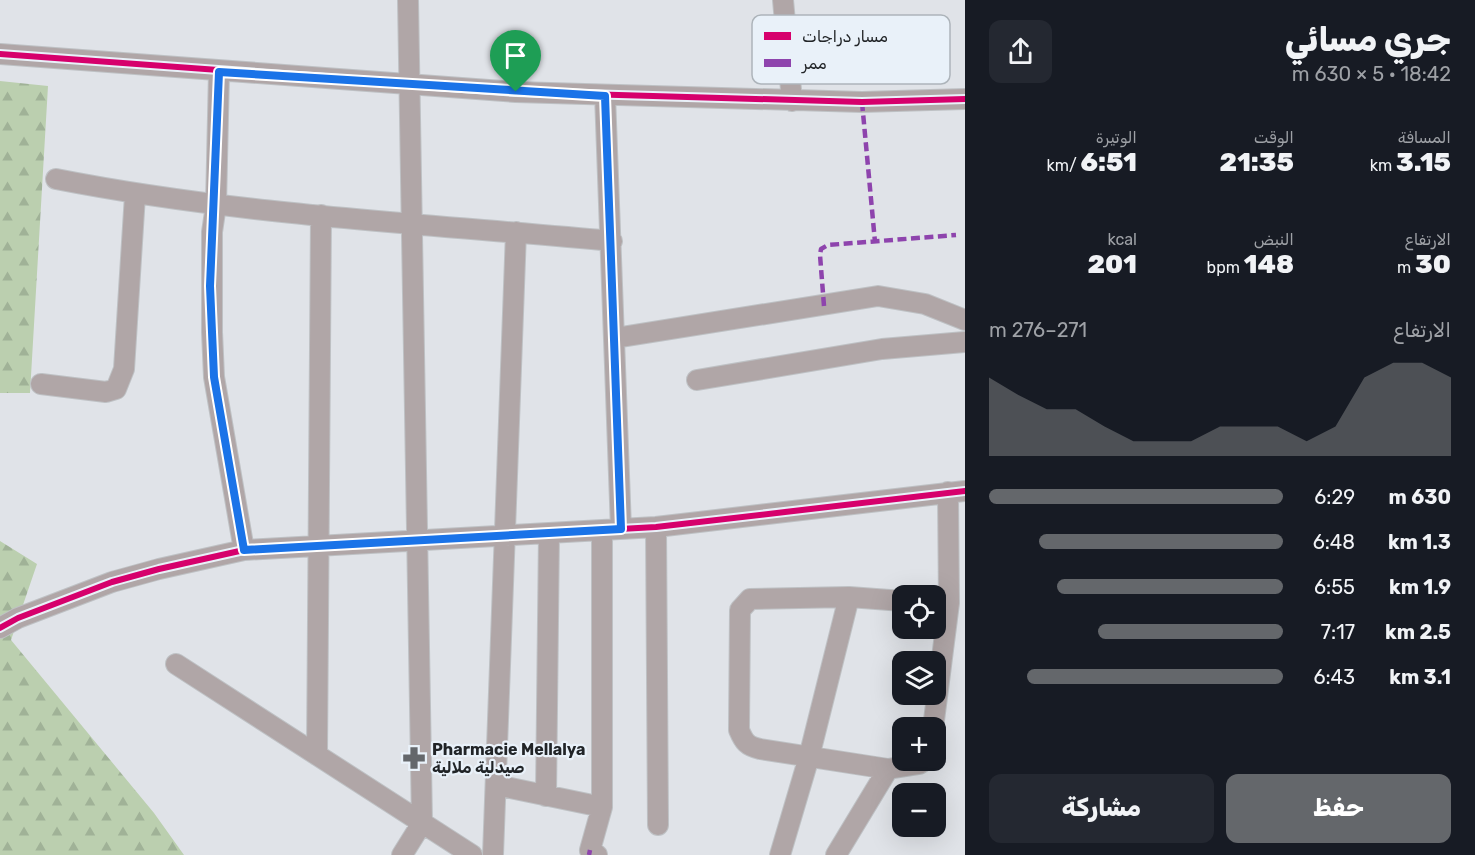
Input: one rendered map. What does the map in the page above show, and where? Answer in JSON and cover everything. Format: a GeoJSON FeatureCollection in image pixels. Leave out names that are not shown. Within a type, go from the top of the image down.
{"type":"FeatureCollection","features":[{"type":"Feature","properties":{"kind":"street"},"geometry":{"type":"LineString","coordinates":[[402,855],[422,823],[408,0]]}},
{"type":"Feature","properties":{"kind":"street"},"geometry":{"type":"LineString","coordinates":[[783,0],[784,15]]}},
{"type":"Feature","properties":{"kind":"street"},"geometry":{"type":"LineString","coordinates":[[0,54],[219,72],[605,96],[792,100],[965,99]]}},
{"type":"Feature","properties":{"kind":"street"},"geometry":{"type":"LineString","coordinates":[[219,72],[216,205],[210,286],[214,377],[244,550]]}},
{"type":"Feature","properties":{"kind":"street"},"geometry":{"type":"LineString","coordinates":[[791,84],[792,100]]}},
{"type":"Feature","properties":{"kind":"street"},"geometry":{"type":"LineString","coordinates":[[597,855],[590,850],[602,807],[615,338],[605,96]]}},
{"type":"Feature","properties":{"kind":"street"},"geometry":{"type":"LineString","coordinates":[[56,179],[135,195],[216,205],[612,241]]}},
{"type":"Feature","properties":{"kind":"street"},"geometry":{"type":"LineString","coordinates":[[41,384],[105,392],[116,389],[124,369],[135,195]]}},
{"type":"Feature","properties":{"kind":"street"},"geometry":{"type":"LineString","coordinates":[[317,755],[321,215]]}},
{"type":"Feature","properties":{"kind":"street"},"geometry":{"type":"LineString","coordinates":[[494,855],[516,232]]}},
{"type":"Feature","properties":{"kind":"street"},"geometry":{"type":"LineString","coordinates":[[615,338],[878,297],[925,304],[965,320]]}},
{"type":"Feature","properties":{"kind":"street"},"geometry":{"type":"LineString","coordinates":[[697,380],[882,349],[965,342]]}},
{"type":"Feature","properties":{"kind":"street"},"geometry":{"type":"LineString","coordinates":[[0,628],[36,610],[111,582],[244,550],[656,527],[956,492],[944,585]]}},
{"type":"Feature","properties":{"kind":"street"},"geometry":{"type":"LineString","coordinates":[[656,527],[658,825]]}},
{"type":"Feature","properties":{"kind":"street"},"geometry":{"type":"LineString","coordinates":[[546,796],[549,533]]}},
{"type":"Feature","properties":{"kind":"street"},"geometry":{"type":"LineString","coordinates":[[892,600],[849,597],[750,599],[740,610],[739,730],[748,746],[892,768]]}},
{"type":"Feature","properties":{"kind":"street"},"geometry":{"type":"LineString","coordinates":[[780,855],[809,757],[849,597]]}},
{"type":"Feature","properties":{"kind":"street"},"geometry":{"type":"LineString","coordinates":[[934,717],[939,639]]}},
{"type":"Feature","properties":{"kind":"street"},"geometry":{"type":"LineString","coordinates":[[176,664],[472,855]]}},
{"type":"Feature","properties":{"kind":"street"},"geometry":{"type":"LineString","coordinates":[[837,855],[888,769]]}},
{"type":"Feature","properties":{"kind":"street"},"geometry":{"type":"LineString","coordinates":[[496,785],[602,807]]}},
{"type":"Feature","properties":{"kind":"green space"},"geometry":{"type":"Polygon","coordinates":[[[0,81],[48,86],[30,393],[0,393],[0,81]]]}},
{"type":"Feature","properties":{"kind":"green space"},"geometry":{"type":"Polygon","coordinates":[[[0,541],[37,564],[11,640],[154,813],[184,855],[0,855],[0,541]]]}},
{"type":"Feature","properties":{"kind":"marked path"},"geometry":{"type":"LineString","coordinates":[[862,102],[875,242]]}},
{"type":"Feature","properties":{"kind":"marked path"},"geometry":{"type":"LineString","coordinates":[[824,306],[820,255],[821,249],[828,245],[956,235]]}},
{"type":"Feature","properties":{"kind":"marked path"},"geometry":{"type":"LineString","coordinates":[[589,855],[590,850]]}},
{"type":"Feature","properties":{"kind":"cycle path"},"geometry":{"type":"LineString","coordinates":[[0,54],[516,92],[862,102],[965,99]]}},
{"type":"Feature","properties":{"kind":"cycle path"},"geometry":{"type":"LineString","coordinates":[[0,628],[18,618],[112,582],[244,550],[656,527],[965,491]]}},
{"type":"Feature","properties":{"kind":"place","name":"Pharmacie Mellalya صيدلية ملالية"},"geometry":{"type":"Point","coordinates":[414,758]}},
{"type":"Feature","properties":{"kind":"route"},"geometry":{"type":"LineString","coordinates":[[219,72],[516,92],[605,96],[621,529],[244,550],[214,377],[210,286],[212,232],[216,205],[219,72]]}}]}
